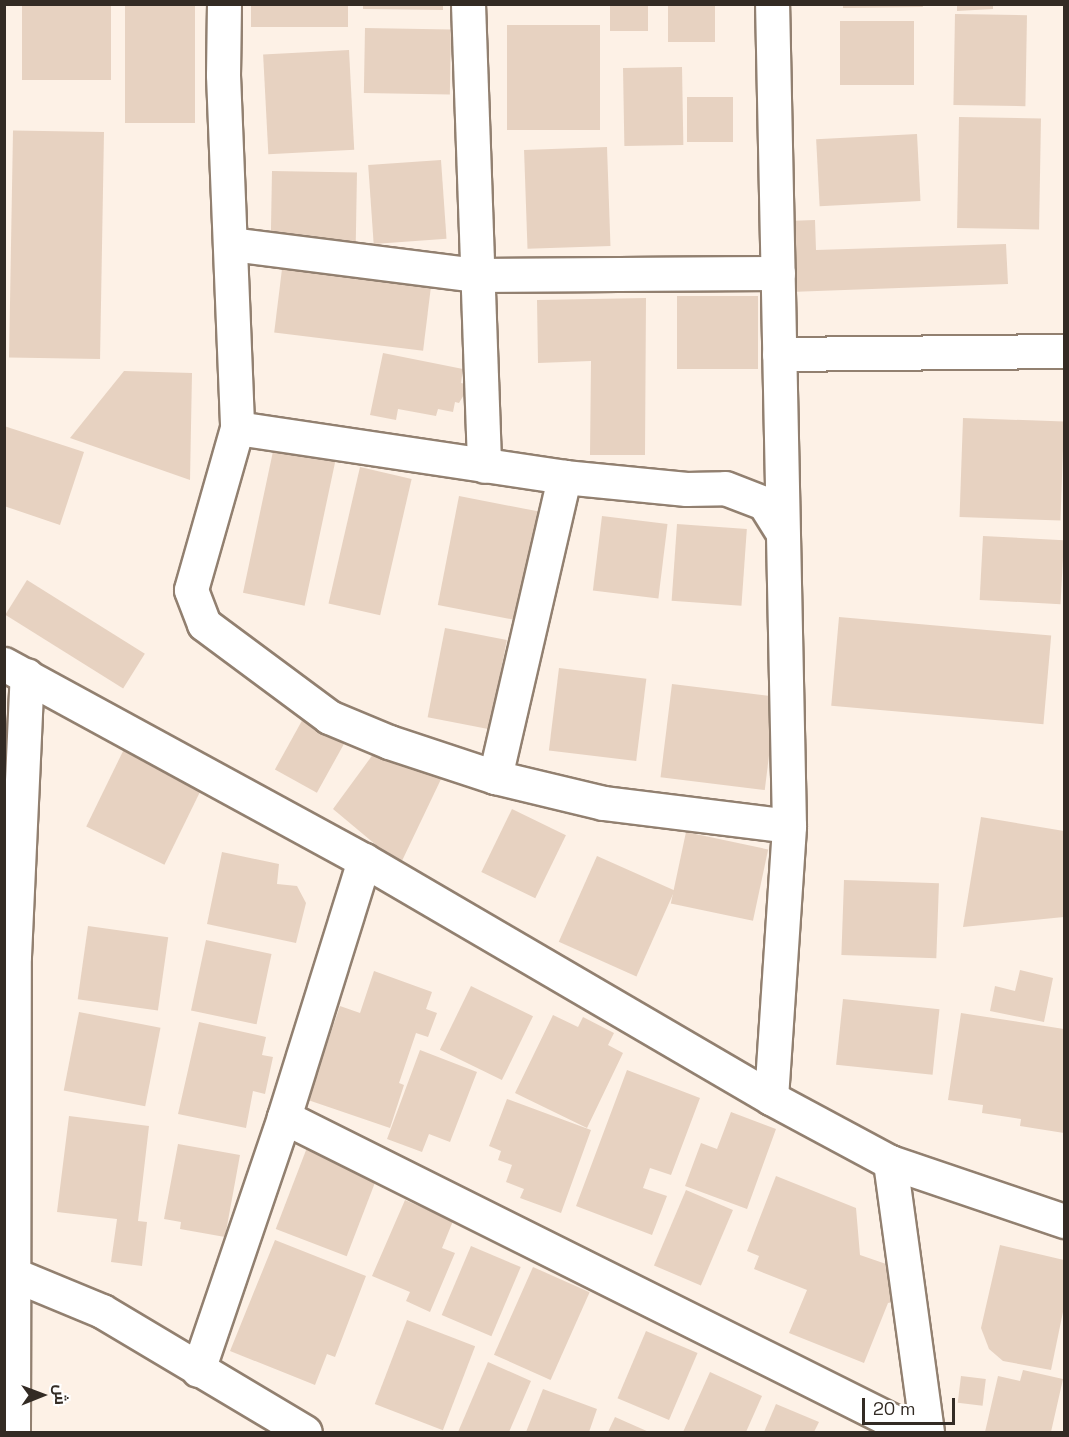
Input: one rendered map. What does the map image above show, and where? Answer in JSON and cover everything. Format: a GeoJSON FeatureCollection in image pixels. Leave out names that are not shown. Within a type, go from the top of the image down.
{"type":"FeatureCollection","features":[{"type":"Feature","properties":{"kind":"street"},"geometry":{"type":"LineString","coordinates":[[224,4],[237,428],[191,590],[204,624],[329,717],[389,742],[495,777],[603,803],[789,826]]}},
{"type":"Feature","properties":{"kind":"street"},"geometry":{"type":"LineString","coordinates":[[468,4],[484,466]]}},
{"type":"Feature","properties":{"kind":"street"},"geometry":{"type":"LineString","coordinates":[[771,1098],[789,826],[772,4]]}},
{"type":"Feature","properties":{"kind":"street"},"geometry":{"type":"LineString","coordinates":[[231,244],[477,275],[778,273]]}},
{"type":"Feature","properties":{"kind":"street"},"geometry":{"type":"LineString","coordinates":[[779,354],[1065,351]]}},
{"type":"Feature","properties":{"kind":"street"},"geometry":{"type":"LineString","coordinates":[[237,428],[564,477],[686,489],[725,488],[764,503],[782,532]]}},
{"type":"Feature","properties":{"kind":"street"},"geometry":{"type":"LineString","coordinates":[[495,777],[564,477]]}},
{"type":"Feature","properties":{"kind":"street"},"geometry":{"type":"LineString","coordinates":[[13,1432],[9,1386],[15,1275],[10,1169],[10,956],[16,670],[364,860],[771,1098],[890,1162],[1065,1221]]}},
{"type":"Feature","properties":{"kind":"street"},"geometry":{"type":"LineString","coordinates":[[198,1370],[284,1117],[364,860]]}},
{"type":"Feature","properties":{"kind":"street"},"geometry":{"type":"LineString","coordinates":[[284,1117],[915,1432]]}},
{"type":"Feature","properties":{"kind":"street"},"geometry":{"type":"LineString","coordinates":[[890,1162],[927,1432]]}},
{"type":"Feature","properties":{"kind":"street"},"geometry":{"type":"LineString","coordinates":[[15,1275],[102,1311],[305,1432]]}},
{"type":"Feature","properties":{"kind":"building"},"geometry":{"type":"Polygon","coordinates":[[[22,4],[111,4],[111,80],[22,80],[22,4]]]}},
{"type":"Feature","properties":{"kind":"building"},"geometry":{"type":"Polygon","coordinates":[[[125,4],[195,4],[195,123],[125,123],[125,4]]]}},
{"type":"Feature","properties":{"kind":"building"},"geometry":{"type":"Polygon","coordinates":[[[251,4],[348,4],[348,27],[251,27],[251,4]]]}},
{"type":"Feature","properties":{"kind":"building"},"geometry":{"type":"Polygon","coordinates":[[[610,4],[648,4],[648,31],[610,31],[610,4]]]}},
{"type":"Feature","properties":{"kind":"building"},"geometry":{"type":"Polygon","coordinates":[[[668,4],[715,4],[715,42],[668,42],[668,4]]]}},
{"type":"Feature","properties":{"kind":"building"},"geometry":{"type":"Polygon","coordinates":[[[843,4],[922,4],[923,7],[843,8],[843,4]]]}},
{"type":"Feature","properties":{"kind":"building"},"geometry":{"type":"Polygon","coordinates":[[[957,4],[993,4],[993,9],[957,11],[957,4]]]}},
{"type":"Feature","properties":{"kind":"building"},"geometry":{"type":"Polygon","coordinates":[[[363,5],[443,5],[443,10],[363,9],[363,5]]]}},
{"type":"Feature","properties":{"kind":"building"},"geometry":{"type":"Polygon","coordinates":[[[955,14],[1027,15],[1025,106],[953,105],[955,14]]]}},
{"type":"Feature","properties":{"kind":"building"},"geometry":{"type":"Polygon","coordinates":[[[840,21],[914,21],[914,85],[840,85],[840,21]]]}},
{"type":"Feature","properties":{"kind":"building"},"geometry":{"type":"Polygon","coordinates":[[[507,25],[600,25],[600,130],[507,130],[507,25]]]}},
{"type":"Feature","properties":{"kind":"building"},"geometry":{"type":"Polygon","coordinates":[[[365,28],[451,30],[450,94],[364,93],[365,28]]]}},
{"type":"Feature","properties":{"kind":"building"},"geometry":{"type":"Polygon","coordinates":[[[349,50],[354,150],[268,154],[263,55],[349,50]]]}},
{"type":"Feature","properties":{"kind":"building"},"geometry":{"type":"Polygon","coordinates":[[[682,67],[683,145],[624,146],[623,68],[682,67]]]}},
{"type":"Feature","properties":{"kind":"building"},"geometry":{"type":"Polygon","coordinates":[[[687,97],[733,97],[733,142],[687,142],[687,97]]]}},
{"type":"Feature","properties":{"kind":"building"},"geometry":{"type":"Polygon","coordinates":[[[959,117],[1041,118],[1039,229],[957,228],[959,117]]]}},
{"type":"Feature","properties":{"kind":"building"},"geometry":{"type":"Polygon","coordinates":[[[13,130],[104,132],[100,359],[9,357],[13,130]]]}},
{"type":"Feature","properties":{"kind":"building"},"geometry":{"type":"Polygon","coordinates":[[[917,134],[921,201],[820,206],[816,139],[917,134]]]}},
{"type":"Feature","properties":{"kind":"building"},"geometry":{"type":"Polygon","coordinates":[[[607,147],[610,246],[528,249],[524,150],[607,147]]]}},
{"type":"Feature","properties":{"kind":"building"},"geometry":{"type":"Polygon","coordinates":[[[441,160],[447,239],[374,244],[368,165],[441,160]]]}},
{"type":"Feature","properties":{"kind":"building"},"geometry":{"type":"Polygon","coordinates":[[[272,171],[357,172],[356,241],[271,240],[272,171]]]}},
{"type":"Feature","properties":{"kind":"building"},"geometry":{"type":"Polygon","coordinates":[[[815,220],[816,250],[1006,244],[1008,284],[790,292],[787,221],[815,220]]]}},
{"type":"Feature","properties":{"kind":"building"},"geometry":{"type":"Polygon","coordinates":[[[282,269],[431,287],[423,351],[274,333],[282,269]]]}},
{"type":"Feature","properties":{"kind":"building"},"geometry":{"type":"Polygon","coordinates":[[[677,296],[758,296],[758,369],[677,369],[677,296]]]}},
{"type":"Feature","properties":{"kind":"building"},"geometry":{"type":"Polygon","coordinates":[[[646,298],[645,455],[590,455],[591,361],[538,363],[537,300],[646,298]]]}},
{"type":"Feature","properties":{"kind":"building"},"geometry":{"type":"Polygon","coordinates":[[[383,353],[463,369],[461,383],[466,384],[465,393],[459,403],[455,402],[453,412],[438,409],[436,416],[398,409],[396,420],[370,415],[383,353]]]}},
{"type":"Feature","properties":{"kind":"building"},"geometry":{"type":"Polygon","coordinates":[[[124,371],[192,373],[190,480],[70,438],[124,371]]]}},
{"type":"Feature","properties":{"kind":"building"},"geometry":{"type":"Polygon","coordinates":[[[963,418],[1064,422],[1060,520],[960,517],[963,418]]]}},
{"type":"Feature","properties":{"kind":"building"},"geometry":{"type":"Polygon","coordinates":[[[4,426],[84,452],[60,525],[4,506],[4,426]]]}},
{"type":"Feature","properties":{"kind":"building"},"geometry":{"type":"Polygon","coordinates":[[[275,442],[337,455],[305,606],[243,593],[275,442]]]}},
{"type":"Feature","properties":{"kind":"building"},"geometry":{"type":"Polygon","coordinates":[[[360,467],[412,479],[380,615],[329,603],[360,467]]]}},
{"type":"Feature","properties":{"kind":"building"},"geometry":{"type":"Polygon","coordinates":[[[459,496],[540,512],[519,621],[438,605],[459,496]]]}},
{"type":"Feature","properties":{"kind":"building"},"geometry":{"type":"Polygon","coordinates":[[[602,516],[668,524],[658,598],[593,590],[602,516]]]}},
{"type":"Feature","properties":{"kind":"building"},"geometry":{"type":"Polygon","coordinates":[[[677,524],[747,529],[741,606],[672,601],[677,524]]]}},
{"type":"Feature","properties":{"kind":"building"},"geometry":{"type":"Polygon","coordinates":[[[983,536],[1064,540],[1061,604],[980,600],[983,536]]]}},
{"type":"Feature","properties":{"kind":"building"},"geometry":{"type":"Polygon","coordinates":[[[27,580],[145,654],[123,688],[5,615],[27,580]]]}},
{"type":"Feature","properties":{"kind":"building"},"geometry":{"type":"Polygon","coordinates":[[[839,617],[1051,636],[1043,724],[831,706],[839,617]]]}},
{"type":"Feature","properties":{"kind":"building"},"geometry":{"type":"Polygon","coordinates":[[[445,628],[507,640],[489,729],[428,717],[445,628]]]}},
{"type":"Feature","properties":{"kind":"building"},"geometry":{"type":"Polygon","coordinates":[[[559,668],[646,679],[636,761],[549,750],[559,668]]]}},
{"type":"Feature","properties":{"kind":"building"},"geometry":{"type":"Polygon","coordinates":[[[672,684],[776,697],[765,790],[661,777],[672,684]]]}},
{"type":"Feature","properties":{"kind":"building"},"geometry":{"type":"Polygon","coordinates":[[[304,717],[346,740],[317,793],[275,769],[304,717]]]}},
{"type":"Feature","properties":{"kind":"building"},"geometry":{"type":"Polygon","coordinates":[[[127,743],[205,781],[164,865],[86,827],[127,743]]]}},
{"type":"Feature","properties":{"kind":"building"},"geometry":{"type":"Polygon","coordinates":[[[374,753],[443,775],[400,865],[333,809],[374,753]]]}},
{"type":"Feature","properties":{"kind":"building"},"geometry":{"type":"Polygon","coordinates":[[[512,809],[566,835],[535,898],[481,872],[512,809]]]}},
{"type":"Feature","properties":{"kind":"building"},"geometry":{"type":"Polygon","coordinates":[[[981,817],[1064,831],[1064,917],[963,927],[981,817]]]}},
{"type":"Feature","properties":{"kind":"building"},"geometry":{"type":"Polygon","coordinates":[[[686,832],[768,849],[753,921],[671,903],[686,832]]]}},
{"type":"Feature","properties":{"kind":"building"},"geometry":{"type":"Polygon","coordinates":[[[222,852],[279,864],[277,884],[297,886],[306,903],[296,943],[207,924],[222,852]]]}},
{"type":"Feature","properties":{"kind":"building"},"geometry":{"type":"Polygon","coordinates":[[[597,856],[675,891],[636,976],[559,942],[597,856]]]}},
{"type":"Feature","properties":{"kind":"building"},"geometry":{"type":"Polygon","coordinates":[[[844,880],[939,883],[936,958],[841,955],[844,880]]]}},
{"type":"Feature","properties":{"kind":"building"},"geometry":{"type":"Polygon","coordinates":[[[88,926],[168,937],[158,1011],[78,999],[88,926]]]}},
{"type":"Feature","properties":{"kind":"building"},"geometry":{"type":"Polygon","coordinates":[[[206,940],[272,954],[257,1024],[191,1010],[206,940]]]}},
{"type":"Feature","properties":{"kind":"building"},"geometry":{"type":"Polygon","coordinates":[[[1020,970],[1053,978],[1044,1022],[990,1011],[995,986],[1015,991],[1020,970]]]}},
{"type":"Feature","properties":{"kind":"building"},"geometry":{"type":"Polygon","coordinates":[[[374,971],[432,992],[426,1009],[437,1013],[428,1037],[416,1033],[399,1083],[404,1085],[390,1128],[308,1100],[340,1006],[360,1013],[374,971]]]}},
{"type":"Feature","properties":{"kind":"building"},"geometry":{"type":"Polygon","coordinates":[[[471,986],[533,1016],[502,1080],[440,1050],[471,986]]]}},
{"type":"Feature","properties":{"kind":"building"},"geometry":{"type":"Polygon","coordinates":[[[843,999],[939,1009],[933,1075],[836,1065],[843,999]]]}},
{"type":"Feature","properties":{"kind":"building"},"geometry":{"type":"Polygon","coordinates":[[[79,1012],[160,1028],[145,1106],[64,1091],[79,1012]]]}},
{"type":"Feature","properties":{"kind":"building"},"geometry":{"type":"Polygon","coordinates":[[[961,1013],[1064,1029],[1064,1133],[1020,1126],[1021,1119],[982,1113],[983,1105],[948,1100],[961,1013]]]}},
{"type":"Feature","properties":{"kind":"building"},"geometry":{"type":"Polygon","coordinates":[[[553,1015],[578,1027],[583,1017],[614,1033],[608,1045],[623,1053],[587,1128],[515,1093],[553,1015]]]}},
{"type":"Feature","properties":{"kind":"building"},"geometry":{"type":"Polygon","coordinates":[[[199,1022],[266,1037],[262,1055],[273,1057],[265,1094],[253,1091],[246,1128],[178,1114],[199,1022]]]}},
{"type":"Feature","properties":{"kind":"building"},"geometry":{"type":"Polygon","coordinates":[[[420,1050],[477,1072],[450,1142],[429,1134],[422,1152],[387,1139],[420,1050]]]}},
{"type":"Feature","properties":{"kind":"building"},"geometry":{"type":"Polygon","coordinates":[[[627,1070],[700,1098],[671,1175],[650,1168],[643,1188],[667,1196],[652,1235],[576,1206],[627,1070]]]}},
{"type":"Feature","properties":{"kind":"building"},"geometry":{"type":"Polygon","coordinates":[[[507,1099],[591,1130],[561,1213],[520,1198],[524,1189],[506,1182],[512,1165],[498,1160],[501,1151],[489,1146],[507,1099]]]}},
{"type":"Feature","properties":{"kind":"building"},"geometry":{"type":"Polygon","coordinates":[[[731,1112],[776,1129],[747,1209],[685,1186],[701,1143],[717,1149],[731,1112]]]}},
{"type":"Feature","properties":{"kind":"building"},"geometry":{"type":"Polygon","coordinates":[[[69,1116],[149,1126],[138,1221],[147,1222],[142,1266],[111,1262],[117,1219],[57,1212],[69,1116]]]}},
{"type":"Feature","properties":{"kind":"building"},"geometry":{"type":"Polygon","coordinates":[[[178,1144],[240,1155],[225,1237],[180,1229],[181,1222],[164,1219],[178,1144]]]}},
{"type":"Feature","properties":{"kind":"building"},"geometry":{"type":"Polygon","coordinates":[[[308,1145],[379,1172],[347,1256],[276,1229],[308,1145]]]}},
{"type":"Feature","properties":{"kind":"building"},"geometry":{"type":"Polygon","coordinates":[[[776,1176],[856,1208],[860,1255],[889,1265],[893,1302],[888,1303],[864,1363],[789,1333],[807,1290],[754,1269],[759,1256],[747,1251],[776,1176]]]}},
{"type":"Feature","properties":{"kind":"building"},"geometry":{"type":"Polygon","coordinates":[[[686,1190],[733,1210],[701,1285],[654,1265],[686,1190]]]}},
{"type":"Feature","properties":{"kind":"building"},"geometry":{"type":"Polygon","coordinates":[[[405,1200],[453,1221],[442,1248],[455,1253],[430,1312],[406,1301],[410,1292],[372,1276],[405,1200]]]}},
{"type":"Feature","properties":{"kind":"building"},"geometry":{"type":"Polygon","coordinates":[[[275,1240],[366,1276],[335,1357],[327,1354],[315,1385],[230,1351],[275,1240]]]}},
{"type":"Feature","properties":{"kind":"building"},"geometry":{"type":"Polygon","coordinates":[[[1000,1245],[1064,1260],[1064,1307],[1051,1370],[1003,1361],[989,1349],[981,1328],[1000,1245]]]}},
{"type":"Feature","properties":{"kind":"building"},"geometry":{"type":"Polygon","coordinates":[[[471,1246],[521,1267],[491,1336],[442,1315],[471,1246]]]}},
{"type":"Feature","properties":{"kind":"building"},"geometry":{"type":"Polygon","coordinates":[[[533,1267],[590,1292],[551,1380],[494,1355],[533,1267]]]}},
{"type":"Feature","properties":{"kind":"building"},"geometry":{"type":"Polygon","coordinates":[[[407,1320],[475,1346],[443,1430],[375,1404],[407,1320]]]}},
{"type":"Feature","properties":{"kind":"building"},"geometry":{"type":"Polygon","coordinates":[[[646,1331],[698,1353],[669,1420],[617,1398],[646,1331]]]}},
{"type":"Feature","properties":{"kind":"building"},"geometry":{"type":"Polygon","coordinates":[[[488,1362],[531,1381],[509,1432],[458,1432],[488,1362]]]}},
{"type":"Feature","properties":{"kind":"building"},"geometry":{"type":"Polygon","coordinates":[[[1023,1370],[1063,1379],[1051,1432],[985,1432],[998,1376],[1020,1381],[1023,1370]]]}},
{"type":"Feature","properties":{"kind":"building"},"geometry":{"type":"Polygon","coordinates":[[[710,1372],[762,1396],[746,1432],[683,1432],[710,1372]]]}},
{"type":"Feature","properties":{"kind":"building"},"geometry":{"type":"Polygon","coordinates":[[[961,1376],[986,1379],[983,1406],[958,1403],[961,1376]]]}},
{"type":"Feature","properties":{"kind":"building"},"geometry":{"type":"Polygon","coordinates":[[[543,1389],[597,1409],[589,1432],[526,1432],[543,1389]]]}},
{"type":"Feature","properties":{"kind":"building"},"geometry":{"type":"Polygon","coordinates":[[[776,1404],[819,1422],[814,1432],[764,1432],[776,1404]]]}},
{"type":"Feature","properties":{"kind":"building"},"geometry":{"type":"Polygon","coordinates":[[[615,1417],[649,1432],[608,1432],[615,1417]]]}}]}
